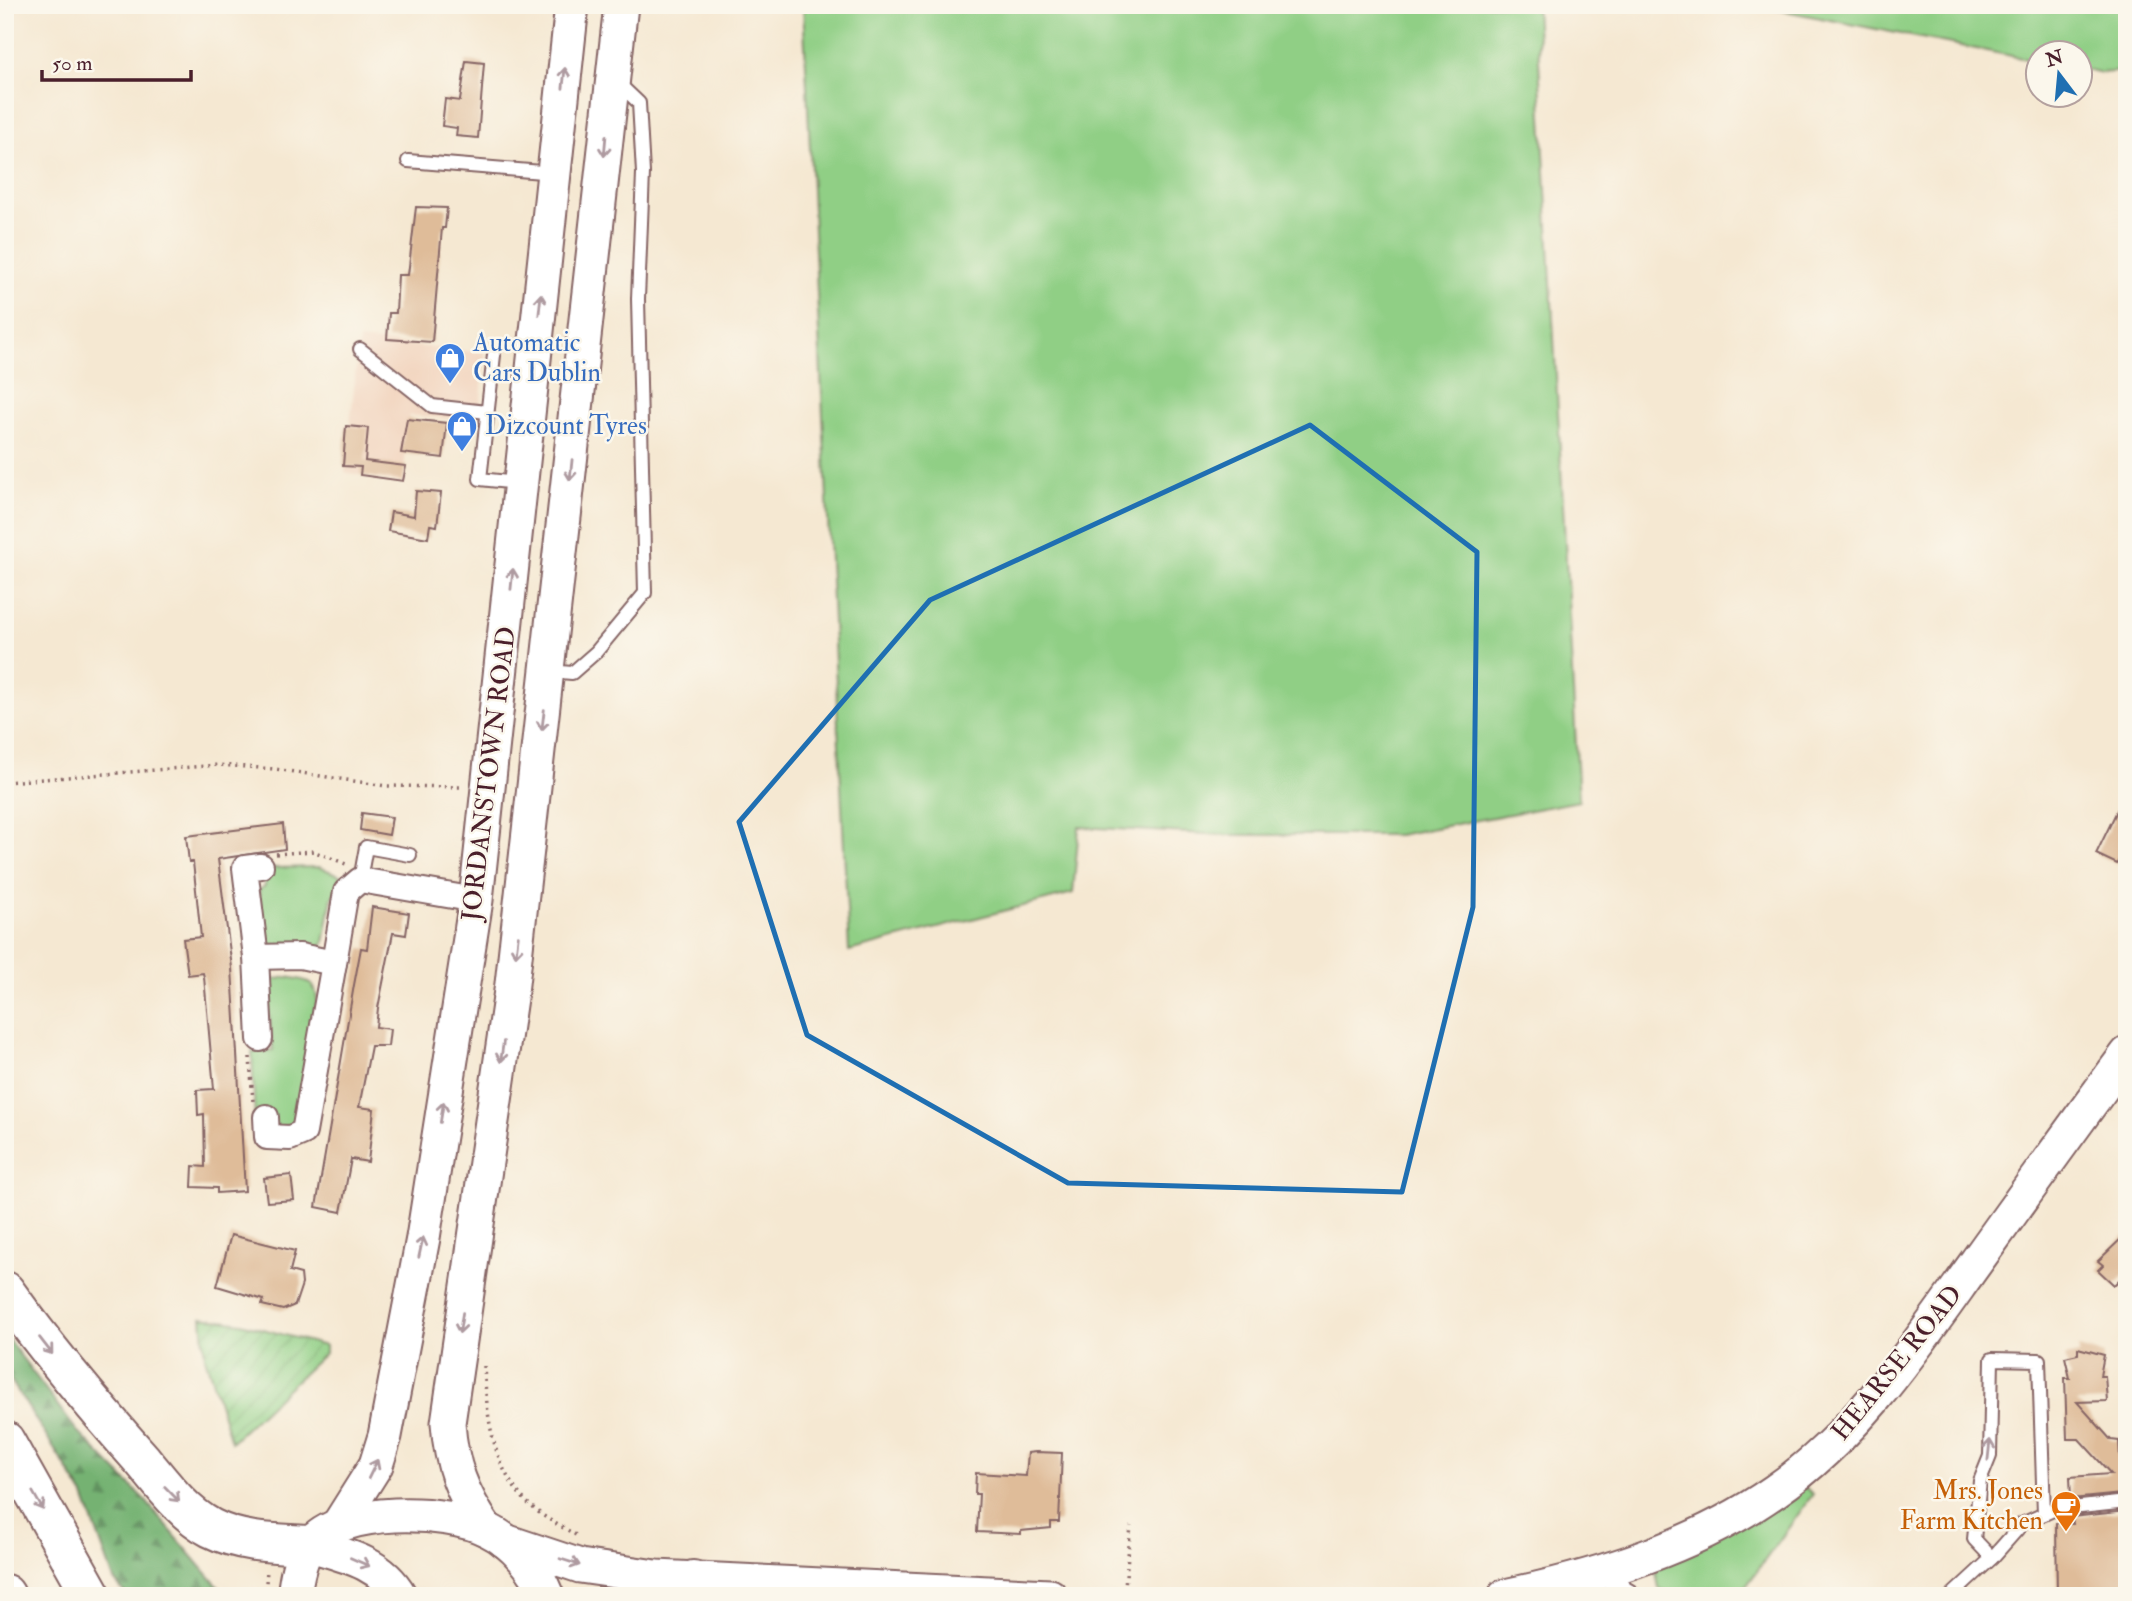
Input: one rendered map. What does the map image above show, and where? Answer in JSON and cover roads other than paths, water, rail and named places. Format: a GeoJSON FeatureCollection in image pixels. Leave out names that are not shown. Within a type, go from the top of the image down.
{"type":"FeatureCollection","features":[{"type":"Feature","properties":{"kind":"highway"},"geometry":{"type":"LineString","coordinates":[[5,1291],[45,1346],[174,1497],[210,1528],[248,1542],[307,1538]]}},
{"type":"Feature","properties":{"kind":"highway"},"geometry":{"type":"LineString","coordinates":[[5,1441],[92,1596]]}},
{"type":"Feature","properties":{"kind":"main road","name":"JORDANSTOWN ROAD"},"geometry":{"type":"LineString","coordinates":[[294,1596],[307,1538],[376,1465],[393,1408],[424,1238],[475,900],[572,5]]}},
{"type":"Feature","properties":{"kind":"main road","name":"JORDANSTOWN ROAD"},"geometry":{"type":"LineString","coordinates":[[547,1596],[526,1562],[496,1535],[469,1504],[455,1475],[448,1423],[512,984],[549,671],[611,77],[621,5]]}},
{"type":"Feature","properties":{"kind":"main road","name":"HEARSE ROAD"},"geometry":{"type":"LineString","coordinates":[[1505,1596],[1618,1588],[1652,1555],[1749,1507],[1775,1491],[1830,1446],[1882,1390],[2127,1054]]}},
{"type":"Feature","properties":{"kind":"main road"},"geometry":{"type":"LineString","coordinates":[[307,1538],[404,1514],[450,1518],[580,1566],[672,1584]]}},
{"type":"Feature","properties":{"kind":"main road"},"geometry":{"type":"LineString","coordinates":[[307,1538],[360,1560],[389,1580],[400,1596]]}},
{"type":"Feature","properties":{"kind":"main road"},"geometry":{"type":"LineString","coordinates":[[601,1596],[629,1583],[750,1589],[1050,1596]]}},
{"type":"Feature","properties":{"kind":"street"},"geometry":{"type":"LineString","coordinates":[[260,1039],[256,957],[244,868],[261,866]]}},
{"type":"Feature","properties":{"kind":"street"},"geometry":{"type":"LineString","coordinates":[[265,1117],[267,1137],[290,1138],[304,1132],[346,892],[360,880],[475,900]]}},
{"type":"Feature","properties":{"kind":"street"},"geometry":{"type":"LineString","coordinates":[[256,957],[300,956],[334,963]]}},
{"type":"Feature","properties":{"kind":"lane"},"geometry":{"type":"LineString","coordinates":[[549,671],[572,673],[596,652],[645,593],[639,299],[643,173],[639,103],[611,77]]}},
{"type":"Feature","properties":{"kind":"lane"},"geometry":{"type":"LineString","coordinates":[[408,161],[554,173]]}},
{"type":"Feature","properties":{"kind":"lane"},"geometry":{"type":"LineString","coordinates":[[360,349],[432,406],[487,412]]}},
{"type":"Feature","properties":{"kind":"lane"},"geometry":{"type":"LineString","coordinates":[[494,355],[480,479],[522,484]]}},
{"type":"Feature","properties":{"kind":"lane"},"geometry":{"type":"LineString","coordinates":[[360,880],[366,847],[410,855]]}},
{"type":"Feature","properties":{"kind":"lane"},"geometry":{"type":"LineString","coordinates":[[1992,1559],[1975,1539],[1980,1481],[1990,1456],[1992,1359],[2039,1360],[2044,1514]]}},
{"type":"Feature","properties":{"kind":"lane"},"geometry":{"type":"LineString","coordinates":[[1951,1596],[1992,1559],[2022,1524],[2053,1510],[2127,1502]]}},
{"type":"Feature","properties":{"kind":"place","name":"Automatic Cars Dublin"},"geometry":{"type":"Point","coordinates":[450,385]}},
{"type":"Feature","properties":{"kind":"place","name":"Dizcount Tyres"},"geometry":{"type":"Point","coordinates":[462,453]}},
{"type":"Feature","properties":{"kind":"place","name":"Mrs. Jones Farm Kitchen"},"geometry":{"type":"Point","coordinates":[2066,1533]}}]}
